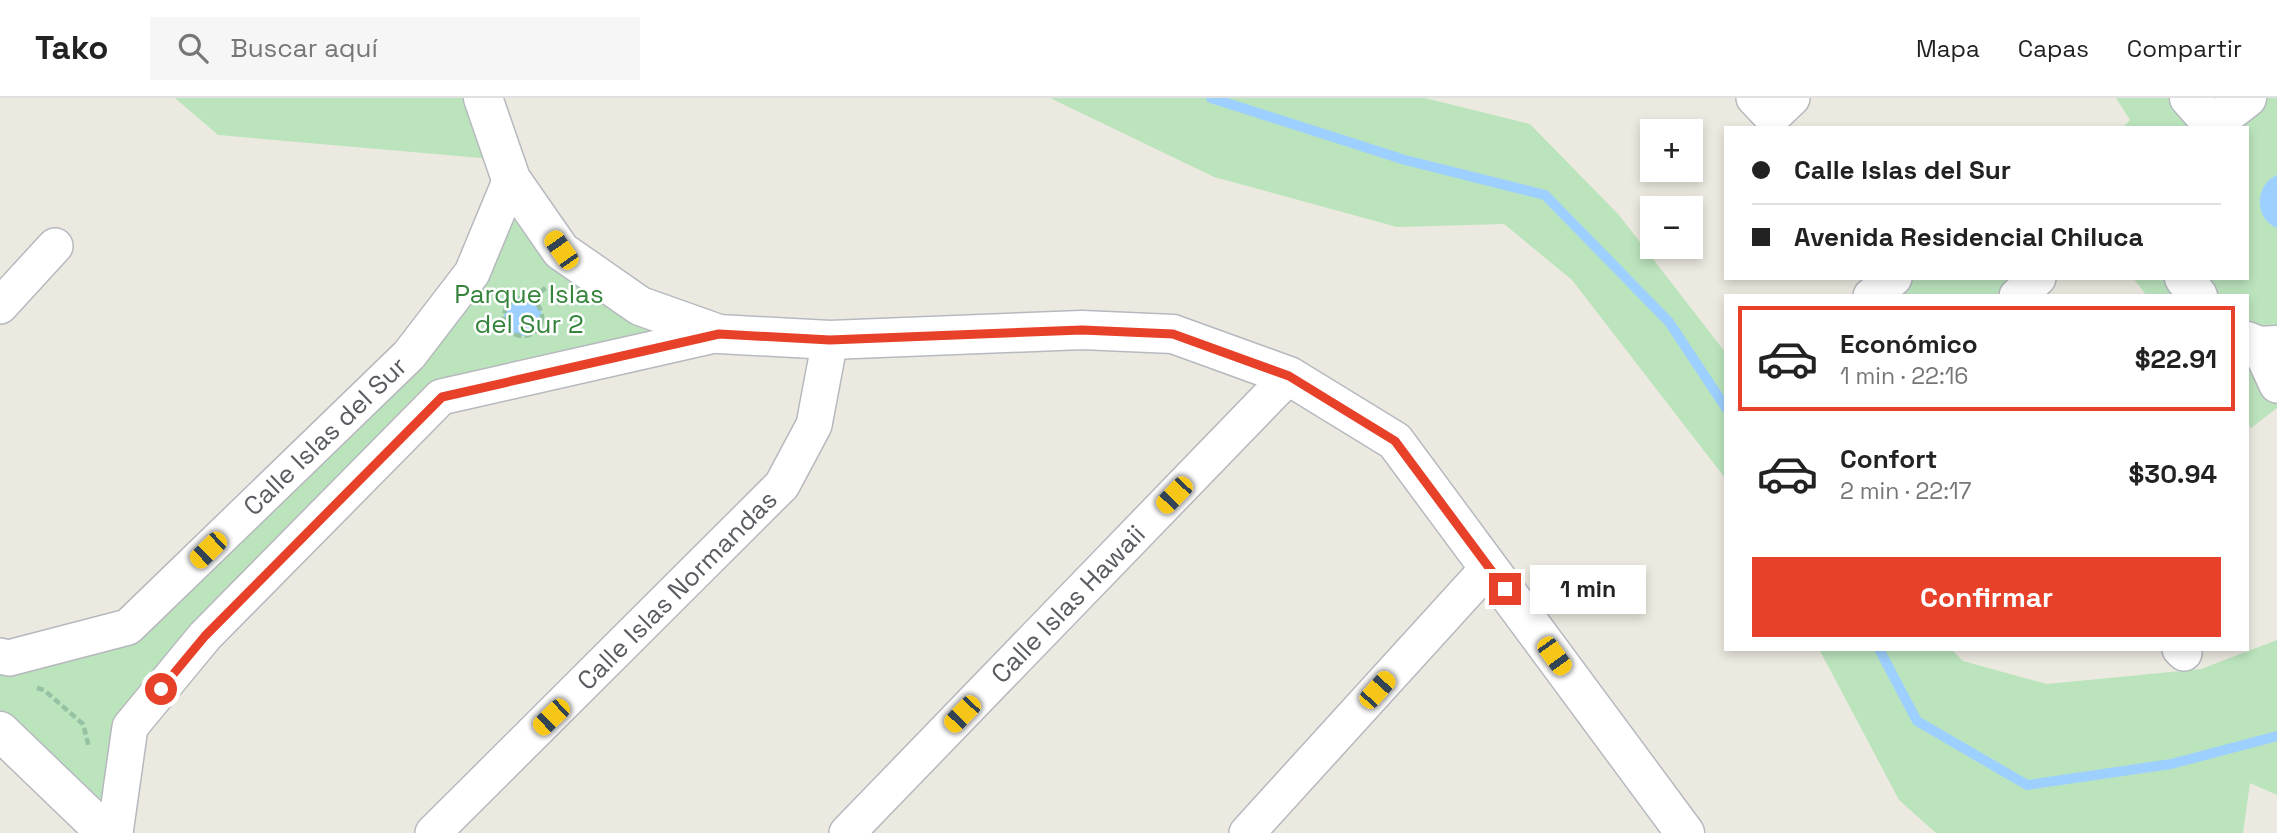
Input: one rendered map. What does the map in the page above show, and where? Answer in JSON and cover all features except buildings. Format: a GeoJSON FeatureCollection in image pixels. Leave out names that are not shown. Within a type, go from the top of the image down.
{"type":"FeatureCollection","features":[{"type":"Feature","properties":{"kind":"street"},"geometry":{"type":"LineString","coordinates":[[483,98],[511,179],[561,250],[640,306],[719,334],[830,340],[1082,330],[1173,334],[1289,376],[1395,441],[1685,833]]}},
{"type":"Feature","properties":{"kind":"street"},"geometry":{"type":"LineString","coordinates":[[1754,98],[1772,117],[1793,98]]}},
{"type":"Feature","properties":{"kind":"street"},"geometry":{"type":"LineString","coordinates":[[2203,117],[2247,98]]}},
{"type":"Feature","properties":{"kind":"street","name":"Calle Islas del Sur"},"geometry":{"type":"LineString","coordinates":[[0,656],[9,658],[128,627],[409,355],[472,273],[511,179]]}},
{"type":"Feature","properties":{"kind":"street"},"geometry":{"type":"LineString","coordinates":[[0,306],[55,246]]}},
{"type":"Feature","properties":{"kind":"street"},"geometry":{"type":"LineString","coordinates":[[2019,294],[2036,280]]}},
{"type":"Feature","properties":{"kind":"street"},"geometry":{"type":"LineString","coordinates":[[2185,280],[2196,294]]}},
{"type":"Feature","properties":{"kind":"street","name":"Calle Islas del Sur"},"geometry":{"type":"LineString","coordinates":[[115,833],[130,727],[205,636],[442,397],[719,334]]}},
{"type":"Feature","properties":{"kind":"street","name":"Calle Islas Normandas"},"geometry":{"type":"LineString","coordinates":[[433,833],[782,485],[814,425],[830,340]]}},
{"type":"Feature","properties":{"kind":"street"},"geometry":{"type":"LineString","coordinates":[[2261,344],[2277,385]]}},
{"type":"Feature","properties":{"kind":"street","name":"Calle Islas Hawaii"},"geometry":{"type":"LineString","coordinates":[[847,833],[1289,376]]}},
{"type":"Feature","properties":{"kind":"street"},"geometry":{"type":"LineString","coordinates":[[1247,833],[1489,567]]}},
{"type":"Feature","properties":{"kind":"street"},"geometry":{"type":"LineString","coordinates":[[0,731],[106,833]]}},
{"type":"Feature","properties":{"kind":"path"},"geometry":{"type":"LineString","coordinates":[[520,298],[533,300],[542,310],[542,324],[533,334],[519,337],[508,330],[503,317],[508,304],[520,298]]}},
{"type":"Feature","properties":{"kind":"path"},"geometry":{"type":"LineString","coordinates":[[33,687],[44,690],[83,724],[89,748]]}},
{"type":"Feature","properties":{"kind":"green space"},"geometry":{"type":"Polygon","coordinates":[[[175,98],[483,98],[504,160],[218,135],[175,98]]]}},
{"type":"Feature","properties":{"kind":"green space"},"geometry":{"type":"Polygon","coordinates":[[[1050,98],[1425,98],[1530,124],[1619,215],[1640,242],[1640,259],[1653,259],[1724,351],[1724,477],[1572,280],[1504,224],[1397,227],[1214,177],[1050,98]]]}},
{"type":"Feature","properties":{"kind":"green space"},"geometry":{"type":"Polygon","coordinates":[[[2116,98],[2277,98],[2277,408],[2251,428],[2249,294],[2145,294],[2135,280],[2249,280],[2249,126],[2124,126],[2130,120],[2116,98]]]}},
{"type":"Feature","properties":{"kind":"green space","name":"Parque Islas del Sur 2"},"geometry":{"type":"Polygon","coordinates":[[[511,179],[561,251],[719,334],[441,397],[130,727],[115,833],[0,731],[0,656],[128,627],[409,355],[511,179]]]}},
{"type":"Feature","properties":{"kind":"green space"},"geometry":{"type":"Polygon","coordinates":[[[1892,280],[2036,280],[2019,294],[1899,294],[1892,280]]]}},
{"type":"Feature","properties":{"kind":"green space"},"geometry":{"type":"Polygon","coordinates":[[[2277,640],[2277,795],[2250,783],[2243,833],[1936,833],[1899,800],[1820,651],[1953,651],[1963,661],[2047,684],[2201,669],[2277,640]]]}},
{"type":"Feature","properties":{"kind":"water"},"geometry":{"type":"Polygon","coordinates":[[[2277,175],[2277,228],[2269,224],[2264,217],[2260,202],[2264,186],[2277,175]]]}},
{"type":"Feature","properties":{"kind":"water"},"geometry":{"type":"Polygon","coordinates":[[[523,298],[536,304],[542,317],[536,330],[523,336],[510,330],[504,317],[510,304],[523,298]]]}},
{"type":"Feature","properties":{"kind":"waterway"},"geometry":{"type":"LineString","coordinates":[[1211,98],[1405,160],[1545,195],[1669,322],[1724,405]]}},
{"type":"Feature","properties":{"kind":"waterway"},"geometry":{"type":"LineString","coordinates":[[1880,651],[1917,721],[2027,785],[2171,764],[2277,736]]}},
{"type":"Feature","properties":{"kind":"route"},"geometry":{"type":"LineString","coordinates":[[161,689],[205,636],[442,397],[719,334],[830,340],[1082,330],[1173,334],[1289,376],[1395,441],[1505,589]]}}]}
